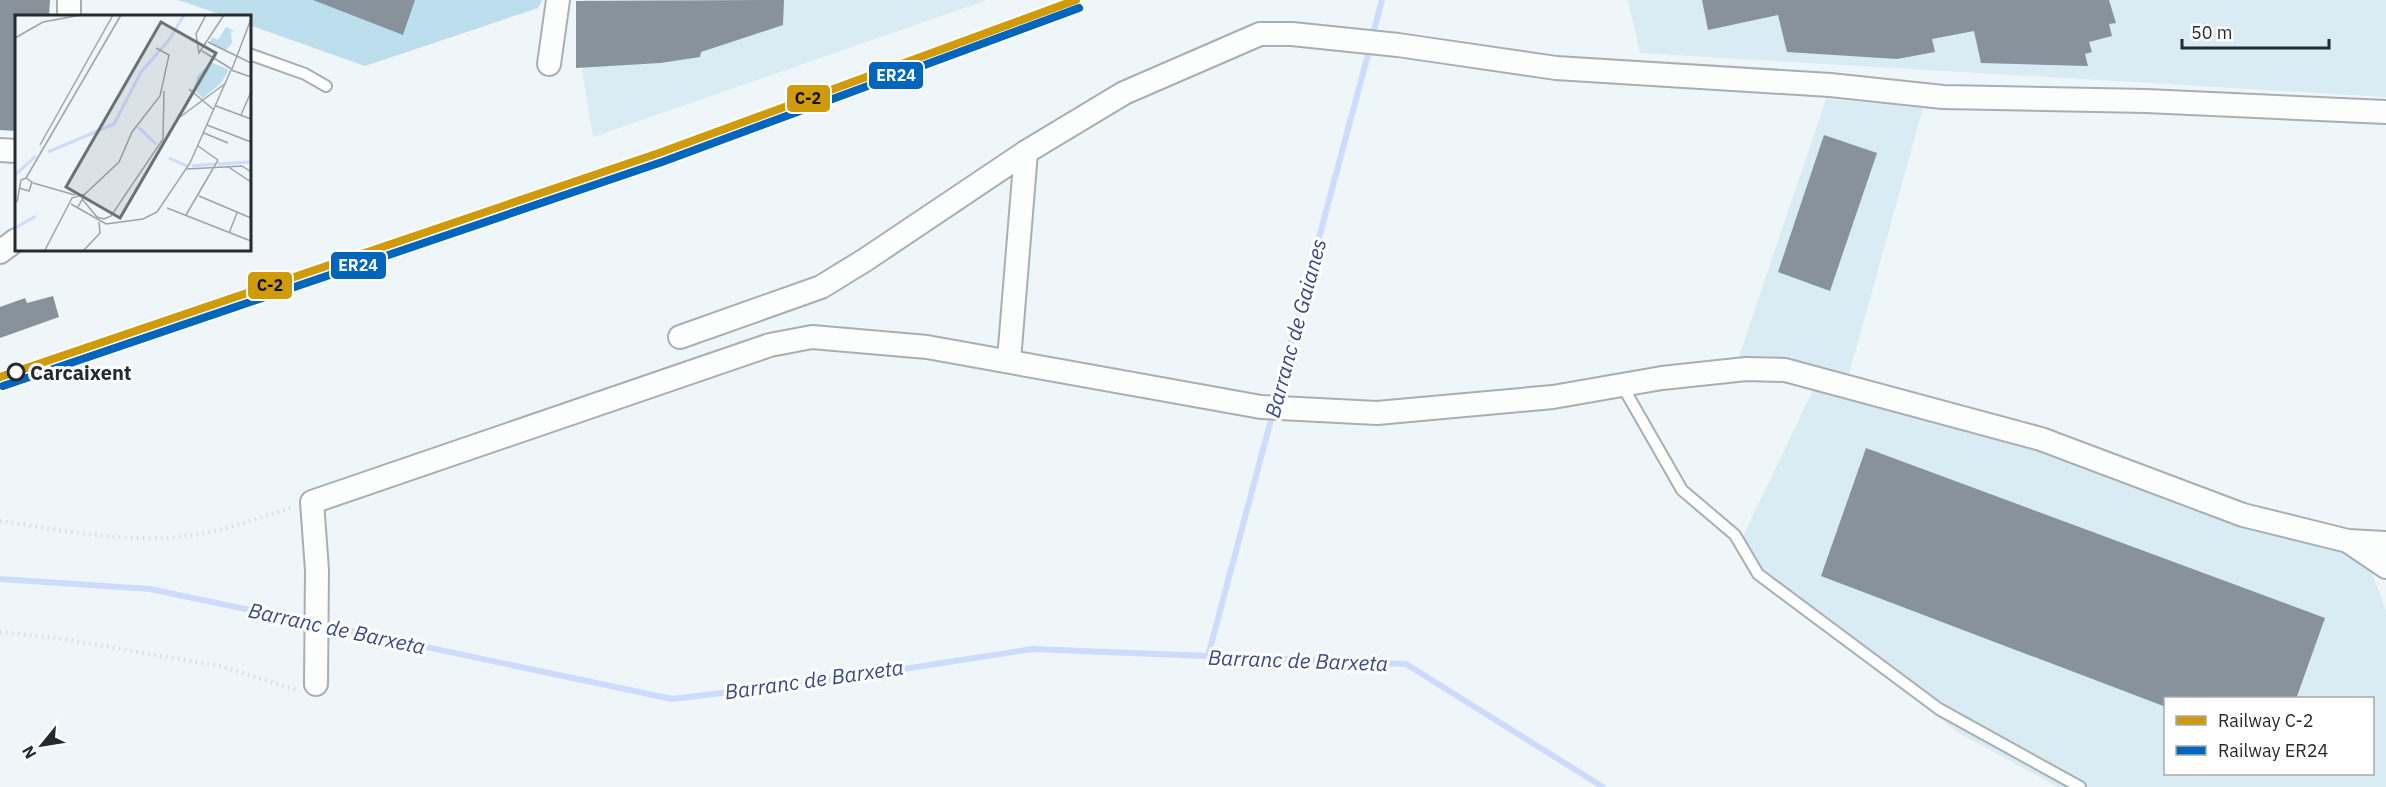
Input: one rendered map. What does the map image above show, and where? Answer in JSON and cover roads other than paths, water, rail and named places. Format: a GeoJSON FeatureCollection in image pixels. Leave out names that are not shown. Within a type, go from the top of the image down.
{"type":"FeatureCollection","features":[{"type":"Feature","properties":{"kind":"street"},"geometry":{"type":"LineString","coordinates":[[549,64],[558,0]]}},
{"type":"Feature","properties":{"kind":"street"},"geometry":{"type":"LineString","coordinates":[[680,337],[821,287],[1026,152],[1124,93],[1260,34],[1292,34],[1398,45],[1556,68],[1818,84],[1943,97],[2146,101],[2386,112]]}},
{"type":"Feature","properties":{"kind":"street"},"geometry":{"type":"LineString","coordinates":[[0,150],[15,151]]}},
{"type":"Feature","properties":{"kind":"street"},"geometry":{"type":"LineString","coordinates":[[1009,360],[1026,152]]}},
{"type":"Feature","properties":{"kind":"street"},"geometry":{"type":"LineString","coordinates":[[0,252],[15,241]]}},
{"type":"Feature","properties":{"kind":"street"},"geometry":{"type":"LineString","coordinates":[[316,684],[317,570],[312,502],[770,345],[812,337],[927,347],[1261,406],[1377,413],[1553,397],[1623,387],[1662,378],[1746,369],[1785,370],[2041,439],[2243,515],[2348,542],[2386,543]]}},
{"type":"Feature","properties":{"kind":"street"},"geometry":{"type":"LineString","coordinates":[[2348,542],[2386,567]]}},
{"type":"Feature","properties":{"kind":"lane"},"geometry":{"type":"LineString","coordinates":[[250,54],[305,74],[326,86]]}},
{"type":"Feature","properties":{"kind":"lane"},"geometry":{"type":"LineString","coordinates":[[1623,387],[1682,489],[1735,535],[1758,574],[1939,709],[2080,787]]}},
{"type":"Feature","properties":{"kind":"waterway","name":"Barranc de Gaianes"},"geometry":{"type":"LineString","coordinates":[[1372,37],[1382,0]]}},
{"type":"Feature","properties":{"kind":"waterway","name":"Barranc de Gaianes"},"geometry":{"type":"LineString","coordinates":[[1275,402],[1370,47]]}},
{"type":"Feature","properties":{"kind":"waterway","name":"Barranc de Gaianes"},"geometry":{"type":"LineString","coordinates":[[1208,656],[1273,412]]}},
{"type":"Feature","properties":{"kind":"waterway","name":"Barranc de Barxeta"},"geometry":{"type":"LineString","coordinates":[[0,579],[150,589],[312,623]]}},
{"type":"Feature","properties":{"kind":"waterway","name":"Barranc de Barxeta"},"geometry":{"type":"LineString","coordinates":[[322,625],[672,699],[839,679],[1032,649],[1406,664],[1603,787]]}},
{"type":"Feature","properties":{"kind":"rail line","name":"C-2"},"geometry":{"type":"LineString","coordinates":[[0,377],[659,153],[1076,0]]}},
{"type":"Feature","properties":{"kind":"rail line","name":"ER24"},"geometry":{"type":"LineString","coordinates":[[3,386],[662,162],[1079,8]]}},
{"type":"Feature","properties":{"kind":"place","name":"Carcaixent"},"geometry":{"type":"Point","coordinates":[16,372]}}]}
